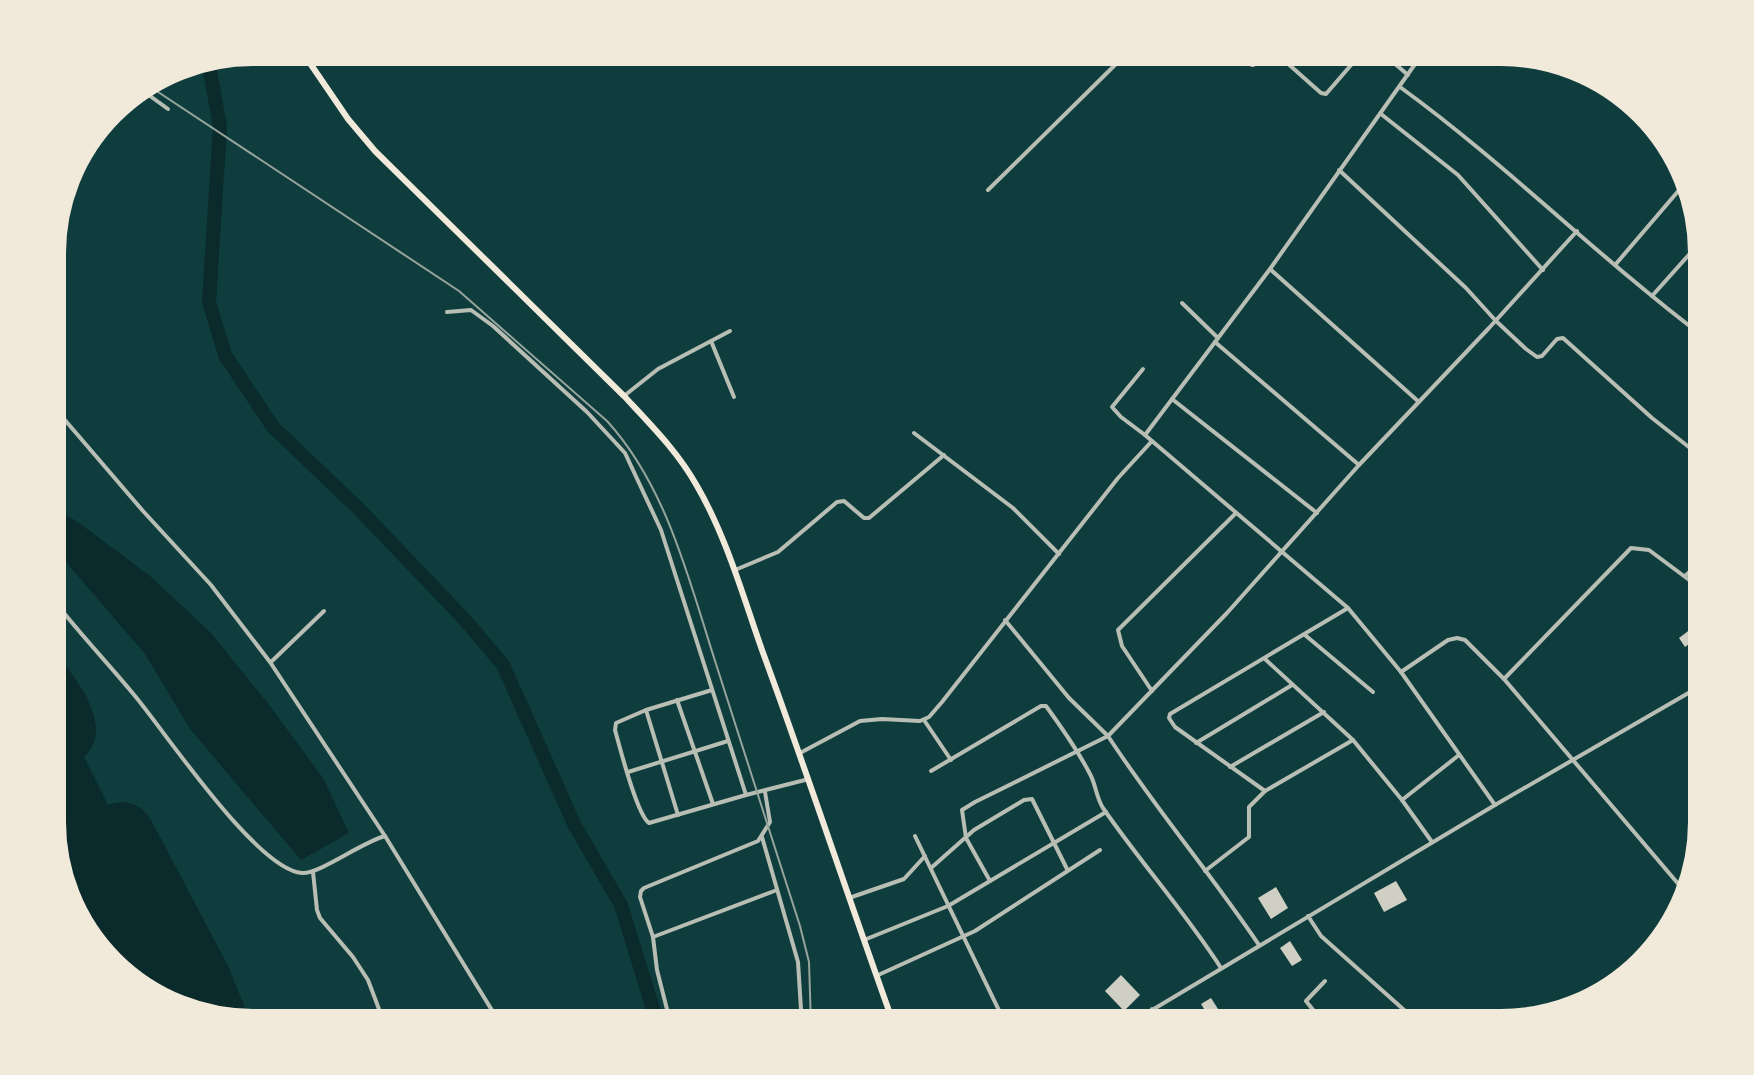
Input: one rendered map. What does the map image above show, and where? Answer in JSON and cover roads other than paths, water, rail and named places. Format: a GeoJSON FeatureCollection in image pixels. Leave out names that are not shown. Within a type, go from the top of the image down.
{"type":"FeatureCollection","features":[{"type":"Feature","properties":{"kind":"main road"},"geometry":{"type":"LineString","coordinates":[[310,64],[342,111],[375,151],[624,396],[689,472],[709,509],[733,571],[889,1011]]}},
{"type":"Feature","properties":{"kind":"street"},"geometry":{"type":"LineString","coordinates":[[988,190],[1115,64]]}},
{"type":"Feature","properties":{"kind":"street"},"geometry":{"type":"LineString","coordinates":[[1288,64],[1326,94],[1352,64]]}},
{"type":"Feature","properties":{"kind":"street"},"geometry":{"type":"LineString","coordinates":[[1395,64],[1408,75]]}},
{"type":"Feature","properties":{"kind":"street"},"geometry":{"type":"LineString","coordinates":[[1145,435],[1270,269],[1415,64]]}},
{"type":"Feature","properties":{"kind":"street"},"geometry":{"type":"LineString","coordinates":[[1400,87],[1463,133],[1690,326]]}},
{"type":"Feature","properties":{"kind":"street"},"geometry":{"type":"LineString","coordinates":[[149,95],[168,109]]}},
{"type":"Feature","properties":{"kind":"street"},"geometry":{"type":"LineString","coordinates":[[1381,114],[1458,175],[1543,270]]}},
{"type":"Feature","properties":{"kind":"street"},"geometry":{"type":"LineString","coordinates":[[1339,170],[1537,357],[1542,356],[1557,339],[1563,338],[1690,447]]}},
{"type":"Feature","properties":{"kind":"street"},"geometry":{"type":"LineString","coordinates":[[1615,265],[1679,190]]}},
{"type":"Feature","properties":{"kind":"street"},"geometry":{"type":"LineString","coordinates":[[990,881],[966,838],[961,814],[965,808],[1108,736],[1283,553],[1359,465],[1577,231]]}},
{"type":"Feature","properties":{"kind":"street"},"geometry":{"type":"LineString","coordinates":[[1652,296],[1690,254]]}},
{"type":"Feature","properties":{"kind":"street"},"geometry":{"type":"LineString","coordinates":[[1270,269],[1419,402]]}},
{"type":"Feature","properties":{"kind":"street"},"geometry":{"type":"LineString","coordinates":[[1182,303],[1217,340],[1359,465]]}},
{"type":"Feature","properties":{"kind":"street"},"geometry":{"type":"LineString","coordinates":[[447,312],[471,310],[493,326],[587,412],[625,453],[661,530],[746,795]]}},
{"type":"Feature","properties":{"kind":"street"},"geometry":{"type":"LineString","coordinates":[[624,396],[658,369],[730,331]]}},
{"type":"Feature","properties":{"kind":"street"},"geometry":{"type":"LineString","coordinates":[[711,341],[734,397]]}},
{"type":"Feature","properties":{"kind":"street"},"geometry":{"type":"LineString","coordinates":[[1143,369],[1112,407],[1348,608],[1401,672],[1495,805]]}},
{"type":"Feature","properties":{"kind":"street"},"geometry":{"type":"LineString","coordinates":[[1172,399],[1317,513]]}},
{"type":"Feature","properties":{"kind":"street"},"geometry":{"type":"LineString","coordinates":[[64,419],[211,585],[270,662],[385,836],[492,1011]]}},
{"type":"Feature","properties":{"kind":"street"},"geometry":{"type":"LineString","coordinates":[[914,433],[1013,508],[1059,554]]}},
{"type":"Feature","properties":{"kind":"street"},"geometry":{"type":"LineString","coordinates":[[800,753],[860,721],[924,720],[942,702],[1118,478],[1152,441]]}},
{"type":"Feature","properties":{"kind":"street"},"geometry":{"type":"LineString","coordinates":[[733,571],[772,555],[837,502],[844,501],[864,518],[869,518],[944,455]]}},
{"type":"Feature","properties":{"kind":"street"},"geometry":{"type":"LineString","coordinates":[[1152,691],[1122,646],[1118,630],[1236,513]]}},
{"type":"Feature","properties":{"kind":"street"},"geometry":{"type":"LineString","coordinates":[[1504,679],[1628,550],[1636,547],[1649,550],[1690,580]]}},
{"type":"Feature","properties":{"kind":"street"},"geometry":{"type":"LineString","coordinates":[[1685,576],[1690,572]]}},
{"type":"Feature","properties":{"kind":"street"},"geometry":{"type":"LineString","coordinates":[[1265,791],[1175,727],[1170,714],[1348,608]]}},
{"type":"Feature","properties":{"kind":"street"},"geometry":{"type":"LineString","coordinates":[[270,662],[324,611]]}},
{"type":"Feature","properties":{"kind":"street"},"geometry":{"type":"LineString","coordinates":[[64,612],[244,832],[285,868],[296,872],[313,872],[358,846],[385,836]]}},
{"type":"Feature","properties":{"kind":"street"},"geometry":{"type":"LineString","coordinates":[[1005,620],[1069,698],[1108,736],[1259,945]]}},
{"type":"Feature","properties":{"kind":"street"},"geometry":{"type":"LineString","coordinates":[[1305,635],[1373,692]]}},
{"type":"Feature","properties":{"kind":"street"},"geometry":{"type":"LineString","coordinates":[[1401,672],[1448,640],[1457,638],[1469,643],[1504,679],[1679,885]]}},
{"type":"Feature","properties":{"kind":"street"},"geometry":{"type":"LineString","coordinates":[[1265,659],[1353,740],[1432,842]]}},
{"type":"Feature","properties":{"kind":"street"},"geometry":{"type":"LineString","coordinates":[[1196,743],[1292,685]]}},
{"type":"Feature","properties":{"kind":"street"},"geometry":{"type":"LineString","coordinates":[[712,690],[646,710],[618,721],[615,727],[646,823],[809,779]]}},
{"type":"Feature","properties":{"kind":"street"},"geometry":{"type":"LineString","coordinates":[[1149,1011],[1690,692]]}},
{"type":"Feature","properties":{"kind":"street"},"geometry":{"type":"LineString","coordinates":[[677,700],[713,804]]}},
{"type":"Feature","properties":{"kind":"street"},"geometry":{"type":"LineString","coordinates":[[931,771],[1041,706],[1046,706],[1078,751],[1106,812],[1221,968]]}},
{"type":"Feature","properties":{"kind":"street"},"geometry":{"type":"LineString","coordinates":[[646,710],[678,815]]}},
{"type":"Feature","properties":{"kind":"street"},"geometry":{"type":"LineString","coordinates":[[1230,767],[1324,712]]}},
{"type":"Feature","properties":{"kind":"street"},"geometry":{"type":"LineString","coordinates":[[924,720],[951,760]]}},
{"type":"Feature","properties":{"kind":"street"},"geometry":{"type":"LineString","coordinates":[[1205,871],[1249,837],[1249,807],[1265,791],[1353,740]]}},
{"type":"Feature","properties":{"kind":"street"},"geometry":{"type":"LineString","coordinates":[[628,772],[728,741]]}},
{"type":"Feature","properties":{"kind":"street"},"geometry":{"type":"LineString","coordinates":[[1402,800],[1459,755]]}},
{"type":"Feature","properties":{"kind":"street"},"geometry":{"type":"LineString","coordinates":[[667,1011],[653,937],[640,897],[642,889],[751,846],[762,837],[770,816],[765,792]]}},
{"type":"Feature","properties":{"kind":"street"},"geometry":{"type":"LineString","coordinates":[[931,868],[991,819],[1024,800],[1032,799],[1068,869]]}},
{"type":"Feature","properties":{"kind":"street"},"geometry":{"type":"LineString","coordinates":[[864,940],[948,906],[1106,812]]}},
{"type":"Feature","properties":{"kind":"street"},"geometry":{"type":"LineString","coordinates":[[915,836],[999,1011]]}},
{"type":"Feature","properties":{"kind":"street"},"geometry":{"type":"LineString","coordinates":[[762,837],[798,962],[801,1011]]}},
{"type":"Feature","properties":{"kind":"street"},"geometry":{"type":"LineString","coordinates":[[876,976],[965,937],[1100,850]]}},
{"type":"Feature","properties":{"kind":"street"},"geometry":{"type":"LineString","coordinates":[[849,898],[904,879],[925,856]]}},
{"type":"Feature","properties":{"kind":"street"},"geometry":{"type":"LineString","coordinates":[[313,872],[320,918],[368,980],[380,1011]]}},
{"type":"Feature","properties":{"kind":"street"},"geometry":{"type":"LineString","coordinates":[[653,937],[777,890]]}},
{"type":"Feature","properties":{"kind":"street"},"geometry":{"type":"LineString","coordinates":[[1308,916],[1321,936],[1405,1011]]}},
{"type":"Feature","properties":{"kind":"street"},"geometry":{"type":"LineString","coordinates":[[1315,1011],[1306,998],[1325,981]]}},
{"type":"Feature","properties":{"kind":"water"},"geometry":{"type":"Polygon","coordinates":[[[64,514],[150,576],[211,633],[323,778],[349,833],[301,860],[190,729],[145,654],[64,560],[64,514]]]}},
{"type":"Feature","properties":{"kind":"water"},"geometry":{"type":"Polygon","coordinates":[[[64,665],[89,702],[94,717],[96,731],[93,745],[84,757],[108,805],[120,802],[131,804],[150,818],[228,966],[246,1010],[204,1005],[159,986],[138,972],[111,946],[84,905],[68,859],[64,822],[64,665]]]}},
{"type":"Feature","properties":{"kind":"waterway"},"geometry":{"type":"LineString","coordinates":[[210,69],[220,127],[209,302],[225,355],[273,427],[359,509],[466,621],[503,665],[575,826],[621,905],[654,1011]]}},
{"type":"Feature","properties":{"kind":"railway"},"geometry":{"type":"LineString","coordinates":[[156,91],[459,291],[607,421],[628,447],[661,505],[685,568],[800,926],[809,962],[811,1011]]}}]}
